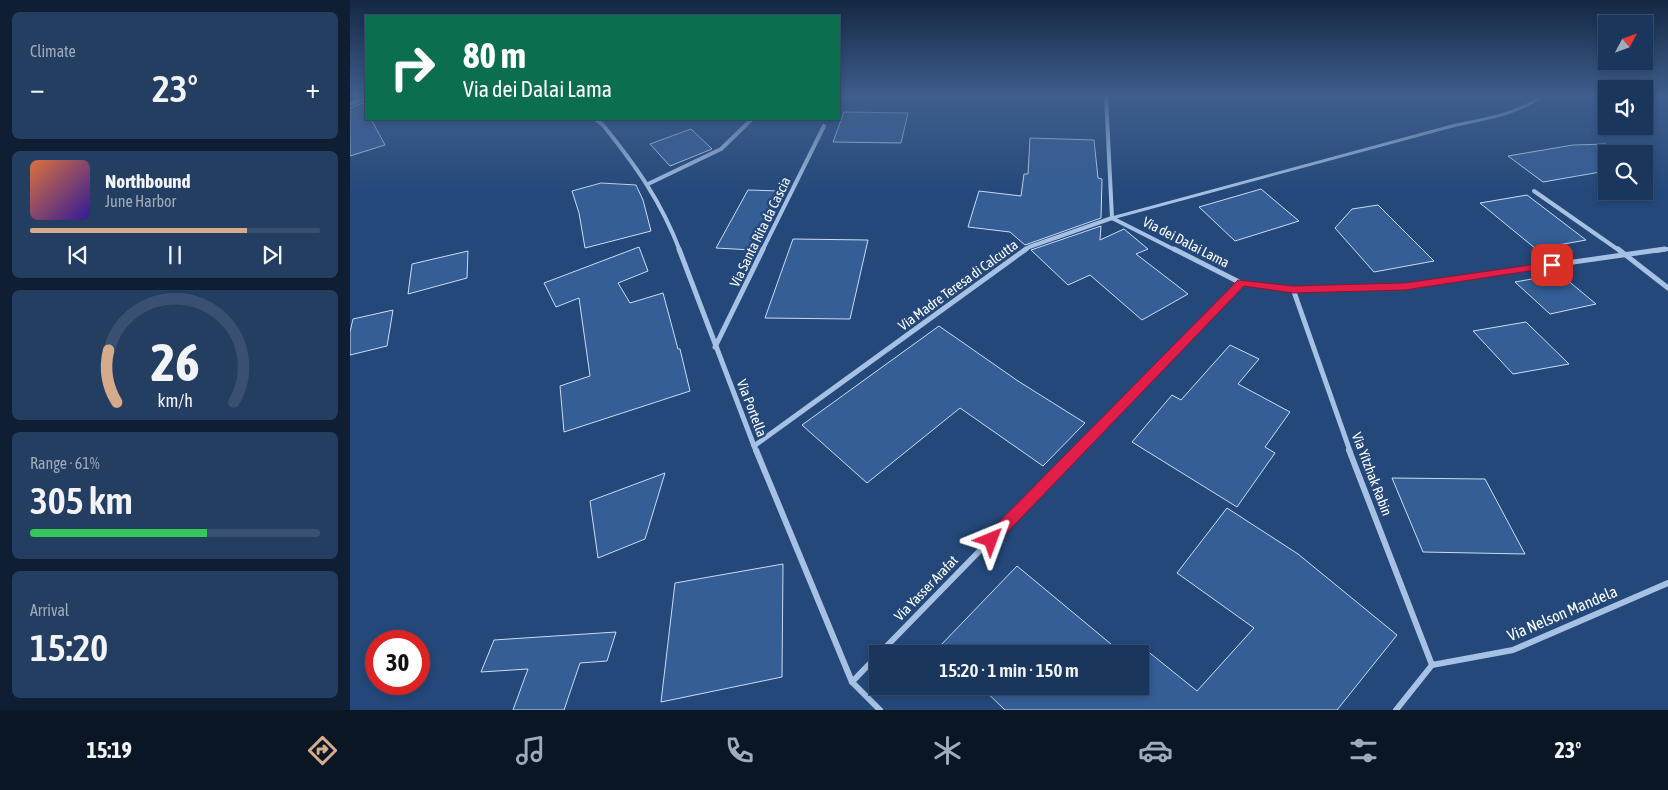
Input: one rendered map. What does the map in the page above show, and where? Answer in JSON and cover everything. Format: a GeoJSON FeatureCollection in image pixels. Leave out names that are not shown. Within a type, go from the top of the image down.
{"type":"FeatureCollection","features":[{"type":"Feature","properties":{"kind":"street","name":"Via Portella"},"geometry":{"type":"LineString","coordinates":[[605,129],[648,184],[671,228],[754,446],[852,682],[880,710]]}},
{"type":"Feature","properties":{"kind":"street"},"geometry":{"type":"LineString","coordinates":[[648,184],[721,149],[742,129]]}},
{"type":"Feature","properties":{"kind":"street","name":"Via Santa Rita da Cascia"},"geometry":{"type":"LineString","coordinates":[[716,347],[822,129]]}},
{"type":"Feature","properties":{"kind":"street"},"geometry":{"type":"LineString","coordinates":[[1108,129],[1112,218]]}},
{"type":"Feature","properties":{"kind":"street"},"geometry":{"type":"LineString","coordinates":[[1534,191],[1625,254],[1668,288]]}},
{"type":"Feature","properties":{"kind":"street","name":"Via dei Dalai Lama"},"geometry":{"type":"LineString","coordinates":[[1112,218],[1241,283],[1293,290],[1405,286],[1668,249]]}},
{"type":"Feature","properties":{"kind":"street","name":"Via Madre Teresa di Calcutta"},"geometry":{"type":"LineString","coordinates":[[754,446],[1029,247],[1112,218]]}},
{"type":"Feature","properties":{"kind":"street","name":"Via Yasser Arafat"},"geometry":{"type":"LineString","coordinates":[[888,645],[1241,283]]}},
{"type":"Feature","properties":{"kind":"street","name":"Via Yitzhak Rabin"},"geometry":{"type":"LineString","coordinates":[[1293,290],[1343,434],[1432,665]]}},
{"type":"Feature","properties":{"kind":"street","name":"Via Nelson Mandela"},"geometry":{"type":"LineString","coordinates":[[1432,665],[1512,650],[1668,583]]}},
{"type":"Feature","properties":{"kind":"street","name":"Via Yasser Arafat"},"geometry":{"type":"LineString","coordinates":[[852,682],[869,664]]}},
{"type":"Feature","properties":{"kind":"street"},"geometry":{"type":"LineString","coordinates":[[1396,710],[1432,665]]}},
{"type":"Feature","properties":{"kind":"lane"},"geometry":{"type":"LineString","coordinates":[[1112,218],[1441,129]]}},
{"type":"Feature","properties":{"kind":"building"},"geometry":{"type":"Polygon","coordinates":[[[350,129],[376,129],[385,145],[350,156],[350,129]]]}},
{"type":"Feature","properties":{"kind":"building"},"geometry":{"type":"Polygon","coordinates":[[[691,129],[712,149],[670,166],[650,144],[691,129]]]}},
{"type":"Feature","properties":{"kind":"building"},"geometry":{"type":"Polygon","coordinates":[[[838,129],[904,129],[901,143],[833,142],[838,129]]]}},
{"type":"Feature","properties":{"kind":"building"},"geometry":{"type":"Polygon","coordinates":[[[1030,138],[1094,140],[1098,178],[1102,179],[1101,218],[1025,245],[1010,232],[968,227],[979,191],[1021,196],[1024,174],[1028,174],[1030,138]]]}},
{"type":"Feature","properties":{"kind":"building"},"geometry":{"type":"Polygon","coordinates":[[[1606,144],[1598,145],[1598,172],[1543,182],[1508,156],[1573,145],[1606,144]]]}},
{"type":"Feature","properties":{"kind":"building"},"geometry":{"type":"Polygon","coordinates":[[[601,183],[636,185],[643,200],[651,231],[585,248],[579,213],[572,191],[601,183]]]}},
{"type":"Feature","properties":{"kind":"building"},"geometry":{"type":"Polygon","coordinates":[[[1261,189],[1299,221],[1235,241],[1199,207],[1261,189]]]}},
{"type":"Feature","properties":{"kind":"building"},"geometry":{"type":"Polygon","coordinates":[[[748,190],[781,191],[752,250],[716,248],[748,190]]]}},
{"type":"Feature","properties":{"kind":"building"},"geometry":{"type":"Polygon","coordinates":[[[1527,195],[1586,240],[1536,249],[1480,203],[1527,195]]]}},
{"type":"Feature","properties":{"kind":"building"},"geometry":{"type":"Polygon","coordinates":[[[1378,205],[1434,261],[1374,272],[1335,228],[1352,209],[1378,205]]]}},
{"type":"Feature","properties":{"kind":"building"},"geometry":{"type":"Polygon","coordinates":[[[1101,226],[1100,240],[1124,229],[1148,249],[1136,254],[1188,294],[1142,320],[1090,275],[1068,285],[1031,250],[1101,226]]]}},
{"type":"Feature","properties":{"kind":"building"},"geometry":{"type":"Polygon","coordinates":[[[793,239],[868,240],[850,319],[765,318],[793,239]]]}},
{"type":"Feature","properties":{"kind":"building"},"geometry":{"type":"Polygon","coordinates":[[[639,247],[648,271],[618,283],[630,303],[663,293],[678,349],[680,349],[690,391],[564,432],[560,386],[590,376],[579,298],[556,307],[544,283],[639,247]]]}},
{"type":"Feature","properties":{"kind":"building"},"geometry":{"type":"Polygon","coordinates":[[[468,251],[467,278],[408,294],[412,264],[468,251]]]}},
{"type":"Feature","properties":{"kind":"building"},"geometry":{"type":"Polygon","coordinates":[[[1560,274],[1596,304],[1550,314],[1515,282],[1560,274]]]}},
{"type":"Feature","properties":{"kind":"building"},"geometry":{"type":"Polygon","coordinates":[[[393,310],[387,346],[350,355],[350,332],[353,319],[393,310]]]}},
{"type":"Feature","properties":{"kind":"building"},"geometry":{"type":"Polygon","coordinates":[[[1526,322],[1569,364],[1513,374],[1473,331],[1526,322]]]}},
{"type":"Feature","properties":{"kind":"building"},"geometry":{"type":"Polygon","coordinates":[[[939,326],[1018,381],[1085,423],[1043,466],[960,408],[867,483],[802,425],[939,326]]]}},
{"type":"Feature","properties":{"kind":"building"},"geometry":{"type":"Polygon","coordinates":[[[1230,345],[1259,359],[1238,384],[1290,412],[1265,447],[1275,453],[1237,507],[1132,442],[1172,395],[1181,400],[1230,345]]]}},
{"type":"Feature","properties":{"kind":"building"},"geometry":{"type":"Polygon","coordinates":[[[665,473],[645,539],[598,558],[590,501],[665,473]]]}},
{"type":"Feature","properties":{"kind":"building"},"geometry":{"type":"Polygon","coordinates":[[[1392,478],[1485,479],[1525,554],[1423,552],[1392,478]]]}},
{"type":"Feature","properties":{"kind":"building"},"geometry":{"type":"Polygon","coordinates":[[[1227,508],[1298,554],[1397,635],[1337,710],[1005,710],[989,695],[1149,695],[1149,652],[1197,691],[1254,628],[1177,573],[1227,508]]]}},
{"type":"Feature","properties":{"kind":"building"},"geometry":{"type":"Polygon","coordinates":[[[783,564],[782,677],[661,702],[675,583],[783,564]]]}},
{"type":"Feature","properties":{"kind":"building"},"geometry":{"type":"Polygon","coordinates":[[[1017,566],[1112,645],[941,645],[1017,566]]]}},
{"type":"Feature","properties":{"kind":"building"},"geometry":{"type":"Polygon","coordinates":[[[616,632],[607,661],[580,663],[564,710],[513,710],[528,669],[481,672],[494,640],[616,632]]]}},
{"type":"Feature","properties":{"kind":"route"},"geometry":{"type":"LineString","coordinates":[[991,540],[1241,283],[1293,290],[1405,286],[1552,265]]}}]}
